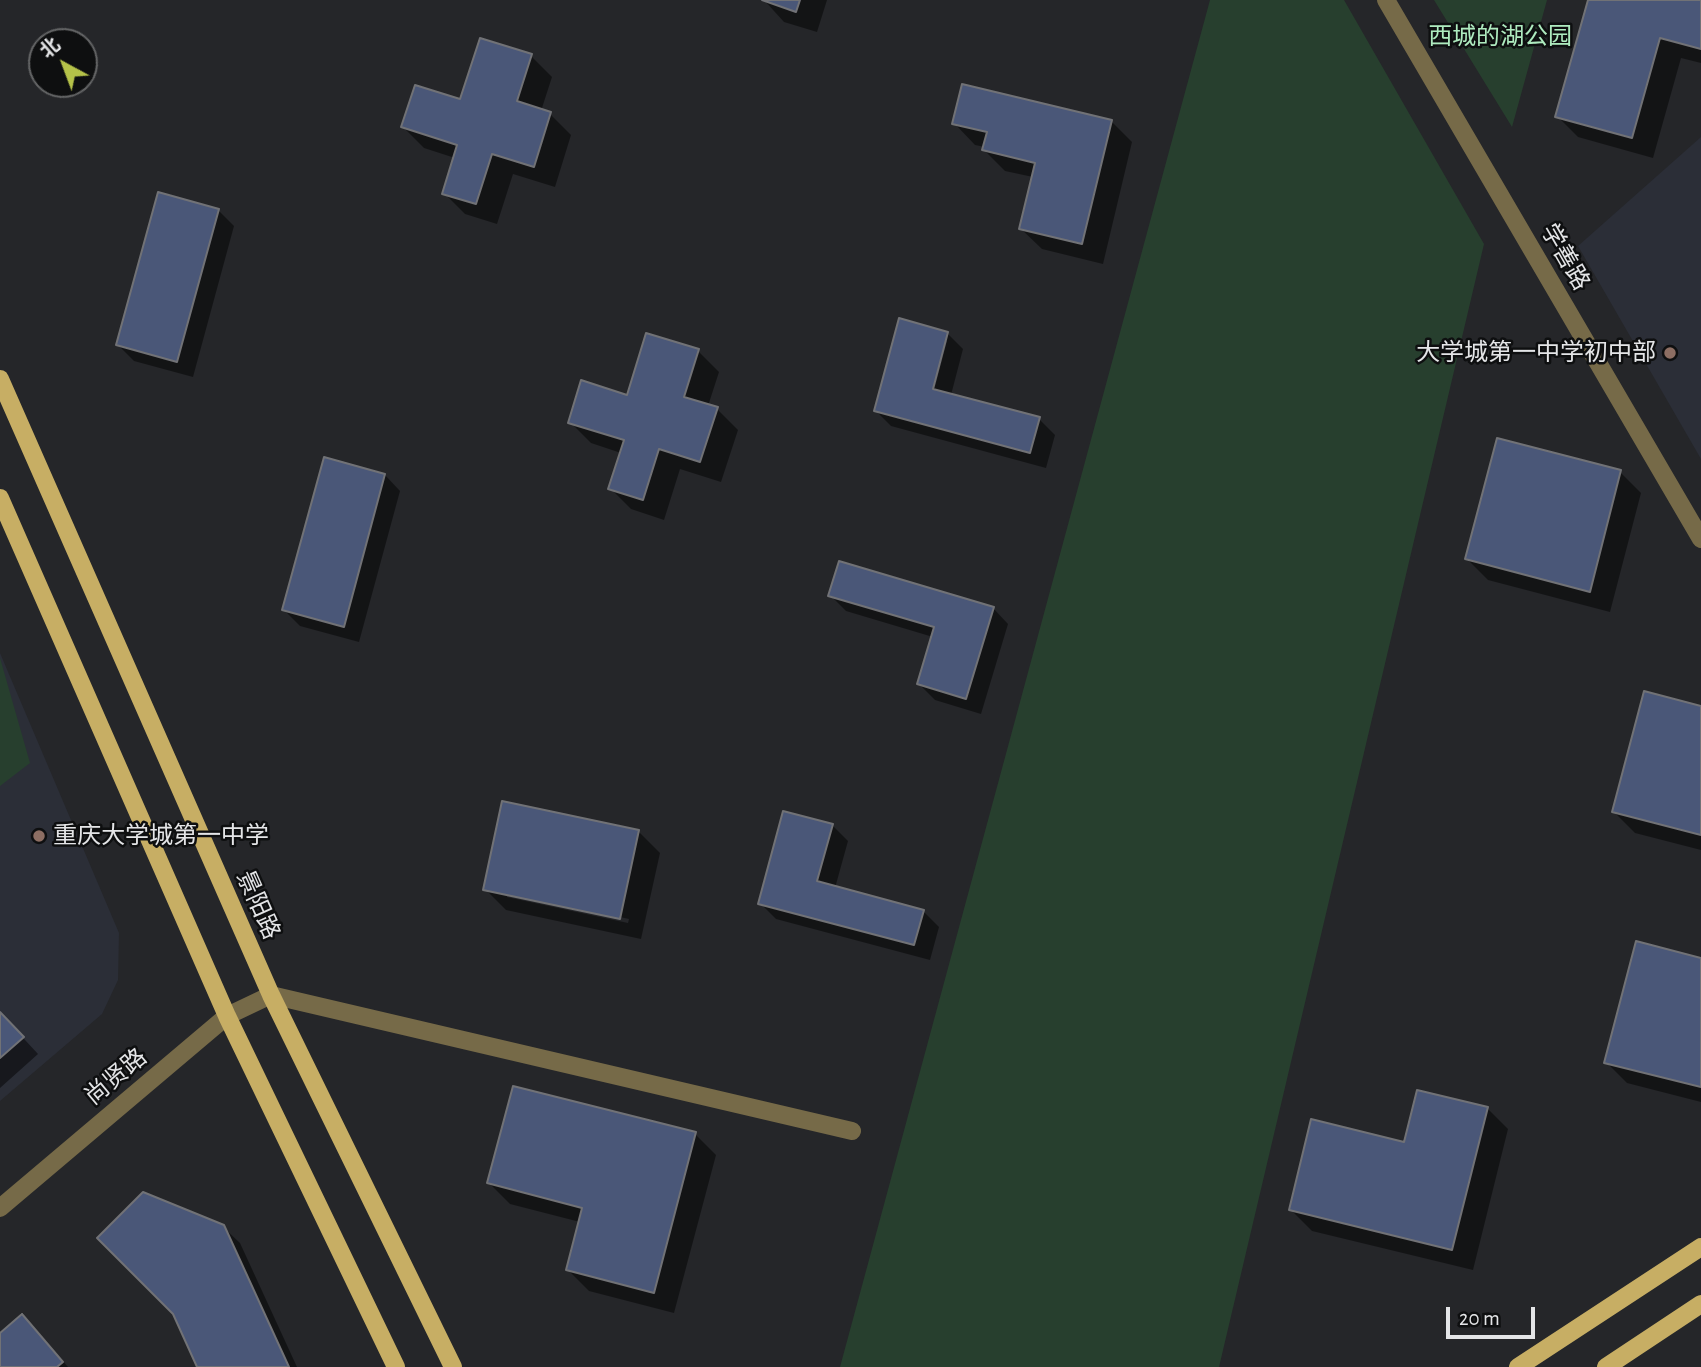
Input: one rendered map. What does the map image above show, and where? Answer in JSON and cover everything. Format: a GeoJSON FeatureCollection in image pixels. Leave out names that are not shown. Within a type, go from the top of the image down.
{"type":"FeatureCollection","features":[{"type":"Feature","properties":{"kind":"main road","name":"景阳路"},"geometry":{"type":"LineString","coordinates":[[0,379],[271,995],[453,1367]]}},
{"type":"Feature","properties":{"kind":"main road"},"geometry":{"type":"LineString","coordinates":[[0,498],[227,1016],[396,1367]]}},
{"type":"Feature","properties":{"kind":"main road"},"geometry":{"type":"LineString","coordinates":[[1518,1367],[1701,1247]]}},
{"type":"Feature","properties":{"kind":"main road"},"geometry":{"type":"LineString","coordinates":[[1606,1367],[1701,1304]]}},
{"type":"Feature","properties":{"kind":"street","name":"学善路"},"geometry":{"type":"LineString","coordinates":[[1386,0],[1701,538]]}},
{"type":"Feature","properties":{"kind":"street","name":"尚贤路"},"geometry":{"type":"LineString","coordinates":[[0,1208],[227,1016],[271,995]]}},
{"type":"Feature","properties":{"kind":"street"},"geometry":{"type":"LineString","coordinates":[[271,995],[852,1131]]}},
{"type":"Feature","properties":{"kind":"shaded area","name":"大学城第一中学初中部"},"geometry":{"type":"Polygon","coordinates":[[[1701,137],[1701,459],[1578,246],[1701,137]]]}},
{"type":"Feature","properties":{"kind":"shaded area","name":"重庆大学城第一中学"},"geometry":{"type":"Polygon","coordinates":[[[0,653],[119,933],[118,980],[102,1014],[0,1101],[0,653]]]}},
{"type":"Feature","properties":{"kind":"green space"},"geometry":{"type":"Polygon","coordinates":[[[1210,0],[1344,0],[1484,244],[1219,1367],[840,1367],[1210,0]]]}},
{"type":"Feature","properties":{"kind":"green space","name":"西城的湖公园"},"geometry":{"type":"Polygon","coordinates":[[[1434,0],[1547,0],[1512,127],[1434,0]]]}},
{"type":"Feature","properties":{"kind":"green space"},"geometry":{"type":"Polygon","coordinates":[[[0,658],[30,763],[0,786],[0,658]]]}},
{"type":"Feature","properties":{"kind":"building"},"geometry":{"type":"Polygon","coordinates":[[[762,0],[800,0],[796,12],[762,0]]]}},
{"type":"Feature","properties":{"kind":"building"},"geometry":{"type":"Polygon","coordinates":[[[1588,0],[1701,0],[1701,49],[1660,38],[1632,138],[1555,117],[1588,0]]]}},
{"type":"Feature","properties":{"kind":"building"},"geometry":{"type":"Polygon","coordinates":[[[480,38],[532,54],[517,101],[551,112],[534,167],[492,154],[476,204],[442,194],[457,145],[401,127],[415,85],[460,99],[480,38]]]}},
{"type":"Feature","properties":{"kind":"building"},"geometry":{"type":"Polygon","coordinates":[[[962,84],[1112,120],[1082,244],[1019,229],[1035,163],[982,150],[987,132],[952,124],[962,84]]]}},
{"type":"Feature","properties":{"kind":"building"},"geometry":{"type":"Polygon","coordinates":[[[158,192],[219,209],[177,362],[116,345],[158,192]]]}},
{"type":"Feature","properties":{"kind":"building"},"geometry":{"type":"Polygon","coordinates":[[[899,318],[948,332],[933,389],[1040,417],[1030,453],[874,411],[899,318]]]}},
{"type":"Feature","properties":{"kind":"building"},"geometry":{"type":"Polygon","coordinates":[[[646,333],[699,349],[684,397],[718,407],[700,462],[659,449],[643,500],[608,489],[624,440],[568,423],[581,380],[627,395],[646,333]]]}},
{"type":"Feature","properties":{"kind":"building"},"geometry":{"type":"Polygon","coordinates":[[[1497,438],[1621,470],[1590,592],[1465,559],[1497,438]]]}},
{"type":"Feature","properties":{"kind":"building"},"geometry":{"type":"Polygon","coordinates":[[[324,457],[385,474],[344,627],[282,610],[324,457]]]}},
{"type":"Feature","properties":{"kind":"building"},"geometry":{"type":"Polygon","coordinates":[[[839,561],[994,607],[966,699],[917,684],[934,627],[828,596],[839,561]]]}},
{"type":"Feature","properties":{"kind":"building"},"geometry":{"type":"Polygon","coordinates":[[[1644,691],[1701,706],[1701,835],[1612,812],[1644,691]]]}},
{"type":"Feature","properties":{"kind":"building"},"geometry":{"type":"Polygon","coordinates":[[[502,801],[639,830],[620,919],[483,890],[502,801]]]}},
{"type":"Feature","properties":{"kind":"building"},"geometry":{"type":"Polygon","coordinates":[[[783,811],[833,824],[817,881],[924,910],[914,945],[758,904],[783,811]]]}},
{"type":"Feature","properties":{"kind":"building"},"geometry":{"type":"Polygon","coordinates":[[[1636,941],[1701,958],[1701,1087],[1604,1063],[1636,941]]]}},
{"type":"Feature","properties":{"kind":"building"},"geometry":{"type":"Polygon","coordinates":[[[0,1012],[24,1037],[0,1058],[0,1012]]]}},
{"type":"Feature","properties":{"kind":"building"},"geometry":{"type":"Polygon","coordinates":[[[513,1086],[696,1132],[654,1293],[566,1270],[582,1208],[487,1183],[513,1086]]]}},
{"type":"Feature","properties":{"kind":"building"},"geometry":{"type":"Polygon","coordinates":[[[1417,1090],[1488,1107],[1452,1250],[1289,1210],[1311,1119],[1404,1142],[1417,1090]]]}},
{"type":"Feature","properties":{"kind":"building"},"geometry":{"type":"Polygon","coordinates":[[[143,1192],[224,1225],[289,1367],[197,1367],[173,1314],[97,1238],[143,1192]]]}},
{"type":"Feature","properties":{"kind":"building"},"geometry":{"type":"Polygon","coordinates":[[[22,1314],[63,1362],[57,1367],[0,1367],[0,1333],[22,1314]]]}},
{"type":"Feature","properties":{"kind":"place","name":"大学城第一中学初中部"},"geometry":{"type":"Point","coordinates":[1670,353]}},
{"type":"Feature","properties":{"kind":"place","name":"重庆大学城第一中学"},"geometry":{"type":"Point","coordinates":[39,836]}}]}
